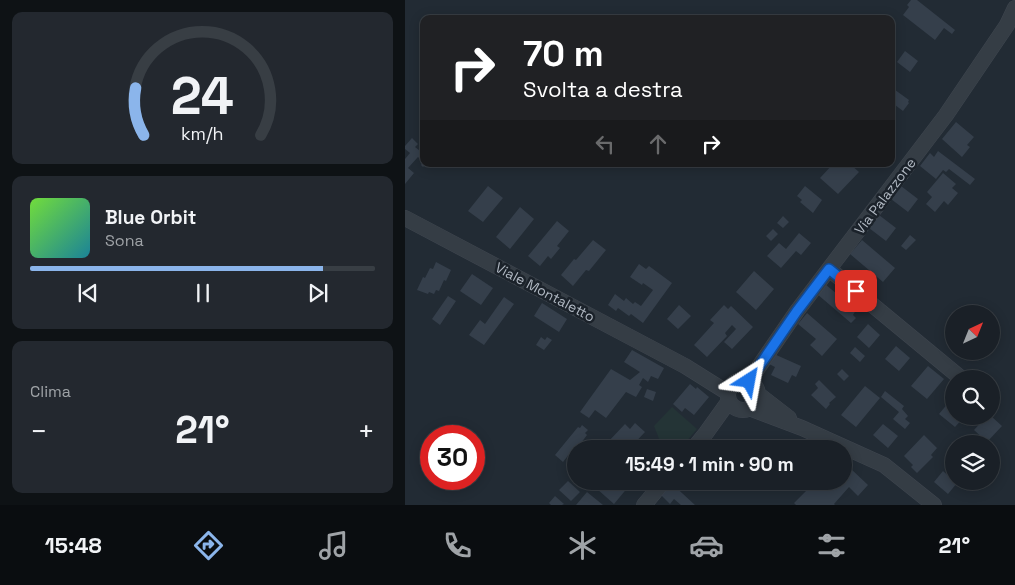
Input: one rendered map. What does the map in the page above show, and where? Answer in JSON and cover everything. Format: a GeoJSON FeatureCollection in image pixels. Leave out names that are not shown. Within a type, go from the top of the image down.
{"type":"FeatureCollection","features":[{"type":"Feature","properties":{"kind":"street","name":"Via Palazzone"},"geometry":{"type":"LineString","coordinates":[[749,381],[797,311],[946,115],[1007,25],[1015,8]]}},
{"type":"Feature","properties":{"kind":"street","name":"Viale Montaletto"},"geometry":{"type":"LineString","coordinates":[[405,218],[685,366],[736,399],[802,428]]}},
{"type":"Feature","properties":{"kind":"street"},"geometry":{"type":"LineString","coordinates":[[829,269],[951,370]]}},
{"type":"Feature","properties":{"kind":"street"},"geometry":{"type":"LineString","coordinates":[[700,440],[736,399],[741,380],[749,381],[757,388],[756,402],[736,399]]}},
{"type":"Feature","properties":{"kind":"street"},"geometry":{"type":"LineString","coordinates":[[758,394],[802,428],[883,465],[934,505]]}},
{"type":"Feature","properties":{"kind":"street"},"geometry":{"type":"LineString","coordinates":[[644,505],[656,490]]}},
{"type":"Feature","properties":{"kind":"shaded area"},"geometry":{"type":"Polygon","coordinates":[[[672,407],[697,429],[688,440],[659,440],[654,426],[672,407]]]}},
{"type":"Feature","properties":{"kind":"building"},"geometry":{"type":"Polygon","coordinates":[[[911,0],[917,0],[955,30],[952,34],[944,28],[935,40],[903,15],[909,7],[907,5],[911,0]]]}},
{"type":"Feature","properties":{"kind":"building"},"geometry":{"type":"Polygon","coordinates":[[[905,51],[918,61],[910,72],[897,62],[905,51]]]}},
{"type":"Feature","properties":{"kind":"building"},"geometry":{"type":"Polygon","coordinates":[[[895,90],[909,100],[903,111],[895,105],[895,90]]]}},
{"type":"Feature","properties":{"kind":"building"},"geometry":{"type":"Polygon","coordinates":[[[956,122],[974,137],[967,145],[970,147],[962,157],[942,139],[956,122]]]}},
{"type":"Feature","properties":{"kind":"building"},"geometry":{"type":"Polygon","coordinates":[[[412,138],[418,144],[415,147],[420,151],[420,159],[418,157],[408,168],[414,173],[405,184],[405,159],[410,153],[405,149],[405,146],[412,138]]]}},
{"type":"Feature","properties":{"kind":"building"},"geometry":{"type":"Polygon","coordinates":[[[938,151],[975,179],[970,185],[949,169],[946,172],[943,170],[936,179],[920,166],[930,153],[934,157],[938,151]]]}},
{"type":"Feature","properties":{"kind":"building"},"geometry":{"type":"Polygon","coordinates":[[[830,167],[853,167],[859,172],[838,194],[820,178],[830,167]]]}},
{"type":"Feature","properties":{"kind":"building"},"geometry":{"type":"Polygon","coordinates":[[[943,173],[956,184],[952,188],[958,193],[948,205],[944,201],[935,212],[926,204],[932,197],[927,192],[943,173]]]}},
{"type":"Feature","properties":{"kind":"building"},"geometry":{"type":"Polygon","coordinates":[[[488,186],[503,198],[483,222],[468,211],[488,186]]]}},
{"type":"Feature","properties":{"kind":"building"},"geometry":{"type":"Polygon","coordinates":[[[805,186],[822,200],[813,213],[800,202],[802,200],[797,196],[805,186]]]}},
{"type":"Feature","properties":{"kind":"building"},"geometry":{"type":"Polygon","coordinates":[[[901,186],[918,199],[908,212],[891,199],[901,186]]]}},
{"type":"Feature","properties":{"kind":"building"},"geometry":{"type":"Polygon","coordinates":[[[520,207],[534,219],[510,249],[496,237],[520,207]]]}},
{"type":"Feature","properties":{"kind":"building"},"geometry":{"type":"Polygon","coordinates":[[[879,215],[896,228],[886,241],[869,228],[879,215]]]}},
{"type":"Feature","properties":{"kind":"building"},"geometry":{"type":"Polygon","coordinates":[[[783,216],[789,222],[783,228],[777,223],[783,216]]]}},
{"type":"Feature","properties":{"kind":"building"},"geometry":{"type":"Polygon","coordinates":[[[557,221],[569,231],[557,246],[560,248],[551,259],[548,256],[540,266],[528,256],[557,221]]]}},
{"type":"Feature","properties":{"kind":"building"},"geometry":{"type":"Polygon","coordinates":[[[773,229],[778,234],[771,241],[766,236],[773,229]]]}},
{"type":"Feature","properties":{"kind":"building"},"geometry":{"type":"Polygon","coordinates":[[[799,233],[811,243],[801,255],[796,251],[781,268],[767,256],[779,243],[786,249],[799,233]]]}},
{"type":"Feature","properties":{"kind":"building"},"geometry":{"type":"Polygon","coordinates":[[[910,235],[916,240],[906,250],[901,246],[910,235]]]}},
{"type":"Feature","properties":{"kind":"building"},"geometry":{"type":"Polygon","coordinates":[[[593,240],[606,250],[589,271],[586,270],[573,286],[561,275],[593,240]]]}},
{"type":"Feature","properties":{"kind":"building"},"geometry":{"type":"Polygon","coordinates":[[[862,240],[895,268],[883,282],[850,254],[862,240]]]}},
{"type":"Feature","properties":{"kind":"building"},"geometry":{"type":"Polygon","coordinates":[[[436,262],[451,270],[446,281],[444,280],[439,291],[436,290],[434,294],[417,290],[423,277],[425,278],[430,268],[433,269],[436,262]]]}},
{"type":"Feature","properties":{"kind":"building"},"geometry":{"type":"Polygon","coordinates":[[[639,264],[646,269],[649,266],[672,283],[643,323],[631,314],[629,316],[618,308],[616,311],[608,305],[615,294],[624,301],[626,298],[633,304],[635,302],[641,306],[653,290],[630,277],[639,264]]]}},
{"type":"Feature","properties":{"kind":"building"},"geometry":{"type":"Polygon","coordinates":[[[754,271],[774,289],[756,310],[736,292],[754,271]]]}},
{"type":"Feature","properties":{"kind":"building"},"geometry":{"type":"Polygon","coordinates":[[[472,274],[493,288],[481,305],[460,291],[472,274]]]}},
{"type":"Feature","properties":{"kind":"building"},"geometry":{"type":"Polygon","coordinates":[[[825,284],[856,310],[853,315],[856,318],[851,323],[817,294],[825,284]]]}},
{"type":"Feature","properties":{"kind":"building"},"geometry":{"type":"Polygon","coordinates":[[[448,296],[456,301],[440,325],[432,319],[448,296]]]}},
{"type":"Feature","properties":{"kind":"building"},"geometry":{"type":"Polygon","coordinates":[[[504,297],[514,304],[484,345],[469,335],[480,320],[485,324],[504,297]]]}},
{"type":"Feature","properties":{"kind":"building"},"geometry":{"type":"Polygon","coordinates":[[[542,303],[567,319],[559,332],[534,316],[542,303]]]}},
{"type":"Feature","properties":{"kind":"building"},"geometry":{"type":"Polygon","coordinates":[[[679,305],[691,316],[678,329],[667,319],[679,305]]]}},
{"type":"Feature","properties":{"kind":"building"},"geometry":{"type":"Polygon","coordinates":[[[724,305],[728,309],[731,306],[753,327],[732,349],[724,342],[736,329],[732,325],[725,333],[727,336],[707,357],[694,345],[714,323],[710,320],[724,305]]]}},
{"type":"Feature","properties":{"kind":"building"},"geometry":{"type":"Polygon","coordinates":[[[807,313],[837,339],[822,356],[810,345],[816,339],[798,324],[807,313]]]}},
{"type":"Feature","properties":{"kind":"building"},"geometry":{"type":"Polygon","coordinates":[[[868,324],[880,335],[869,348],[857,337],[868,324]]]}},
{"type":"Feature","properties":{"kind":"building"},"geometry":{"type":"Polygon","coordinates":[[[541,337],[545,340],[547,337],[552,340],[544,350],[536,345],[541,337]]]}},
{"type":"Feature","properties":{"kind":"building"},"geometry":{"type":"Polygon","coordinates":[[[896,346],[910,358],[899,371],[885,359],[896,346]]]}},
{"type":"Feature","properties":{"kind":"building"},"geometry":{"type":"Polygon","coordinates":[[[855,347],[865,356],[860,362],[850,353],[855,347]]]}},
{"type":"Feature","properties":{"kind":"building"},"geometry":{"type":"Polygon","coordinates":[[[632,350],[664,368],[658,379],[651,376],[648,382],[643,378],[639,385],[642,387],[636,397],[626,392],[606,418],[595,410],[589,418],[580,412],[611,369],[630,380],[640,372],[624,362],[632,350]]]}},
{"type":"Feature","properties":{"kind":"building"},"geometry":{"type":"Polygon","coordinates":[[[774,354],[801,366],[796,377],[792,375],[788,383],[771,375],[775,367],[769,364],[774,354]]]}},
{"type":"Feature","properties":{"kind":"building"},"geometry":{"type":"Polygon","coordinates":[[[928,366],[944,379],[927,399],[911,386],[928,366]]]}},
{"type":"Feature","properties":{"kind":"building"},"geometry":{"type":"Polygon","coordinates":[[[842,369],[849,376],[844,381],[837,374],[842,369]]]}},
{"type":"Feature","properties":{"kind":"building"},"geometry":{"type":"Polygon","coordinates":[[[819,380],[836,397],[829,403],[826,409],[811,395],[818,388],[815,384],[819,380]]]}},
{"type":"Feature","properties":{"kind":"building"},"geometry":{"type":"Polygon","coordinates":[[[690,384],[709,397],[694,415],[685,408],[682,412],[673,404],[690,384]]]}},
{"type":"Feature","properties":{"kind":"building"},"geometry":{"type":"Polygon","coordinates":[[[865,386],[880,398],[856,427],[841,415],[865,386]]]}},
{"type":"Feature","properties":{"kind":"building"},"geometry":{"type":"Polygon","coordinates":[[[647,389],[656,392],[653,401],[644,397],[647,389]]]}},
{"type":"Feature","properties":{"kind":"building"},"geometry":{"type":"Polygon","coordinates":[[[885,391],[904,406],[902,409],[908,416],[905,419],[910,423],[905,429],[893,419],[899,412],[881,397],[885,391]]]}},
{"type":"Feature","properties":{"kind":"building"},"geometry":{"type":"Polygon","coordinates":[[[945,407],[945,419],[939,414],[945,407]]]}},
{"type":"Feature","properties":{"kind":"building"},"geometry":{"type":"Polygon","coordinates":[[[635,423],[645,432],[637,440],[610,440],[625,424],[630,429],[635,423]]]}},
{"type":"Feature","properties":{"kind":"building"},"geometry":{"type":"Polygon","coordinates":[[[883,424],[898,436],[888,448],[873,435],[883,424]]]}},
{"type":"Feature","properties":{"kind":"building"},"geometry":{"type":"Polygon","coordinates":[[[1000,424],[1002,426],[994,435],[979,435],[974,430],[979,425],[1000,424]]]}},
{"type":"Feature","properties":{"kind":"building"},"geometry":{"type":"Polygon","coordinates":[[[582,425],[588,430],[583,440],[567,440],[578,427],[580,428],[582,425]]]}},
{"type":"Feature","properties":{"kind":"building"},"geometry":{"type":"Polygon","coordinates":[[[924,435],[937,448],[931,455],[933,457],[917,473],[911,467],[913,465],[904,456],[924,435]]]}},
{"type":"Feature","properties":{"kind":"building"},"geometry":{"type":"Polygon","coordinates":[[[567,440],[567,457],[563,462],[555,455],[567,440]]]}},
{"type":"Feature","properties":{"kind":"building"},"geometry":{"type":"Polygon","coordinates":[[[852,470],[868,485],[858,496],[852,490],[852,470]]]}},
{"type":"Feature","properties":{"kind":"building"},"geometry":{"type":"Polygon","coordinates":[[[943,471],[945,473],[945,490],[951,490],[948,494],[934,482],[943,471]]]}},
{"type":"Feature","properties":{"kind":"building"},"geometry":{"type":"Polygon","coordinates":[[[567,482],[567,490],[578,490],[580,492],[571,501],[559,490],[567,482]]]}},
{"type":"Feature","properties":{"kind":"building"},"geometry":{"type":"Polygon","coordinates":[[[598,490],[626,490],[614,504],[598,490]]]}},
{"type":"Feature","properties":{"kind":"building"},"geometry":{"type":"Polygon","coordinates":[[[679,490],[695,505],[681,505],[674,499],[670,504],[657,491],[679,490]]]}},
{"type":"Feature","properties":{"kind":"building"},"geometry":{"type":"Polygon","coordinates":[[[846,490],[835,505],[796,505],[794,503],[806,491],[846,490]]]}},
{"type":"Feature","properties":{"kind":"building"},"geometry":{"type":"Polygon","coordinates":[[[587,492],[603,505],[576,505],[587,492]]]}},
{"type":"Feature","properties":{"kind":"building"},"geometry":{"type":"Polygon","coordinates":[[[555,496],[564,504],[551,505],[549,503],[555,496]]]}},
{"type":"Feature","properties":{"kind":"route"},"geometry":{"type":"LineString","coordinates":[[749,381],[797,311],[829,269],[856,291]]}}]}
